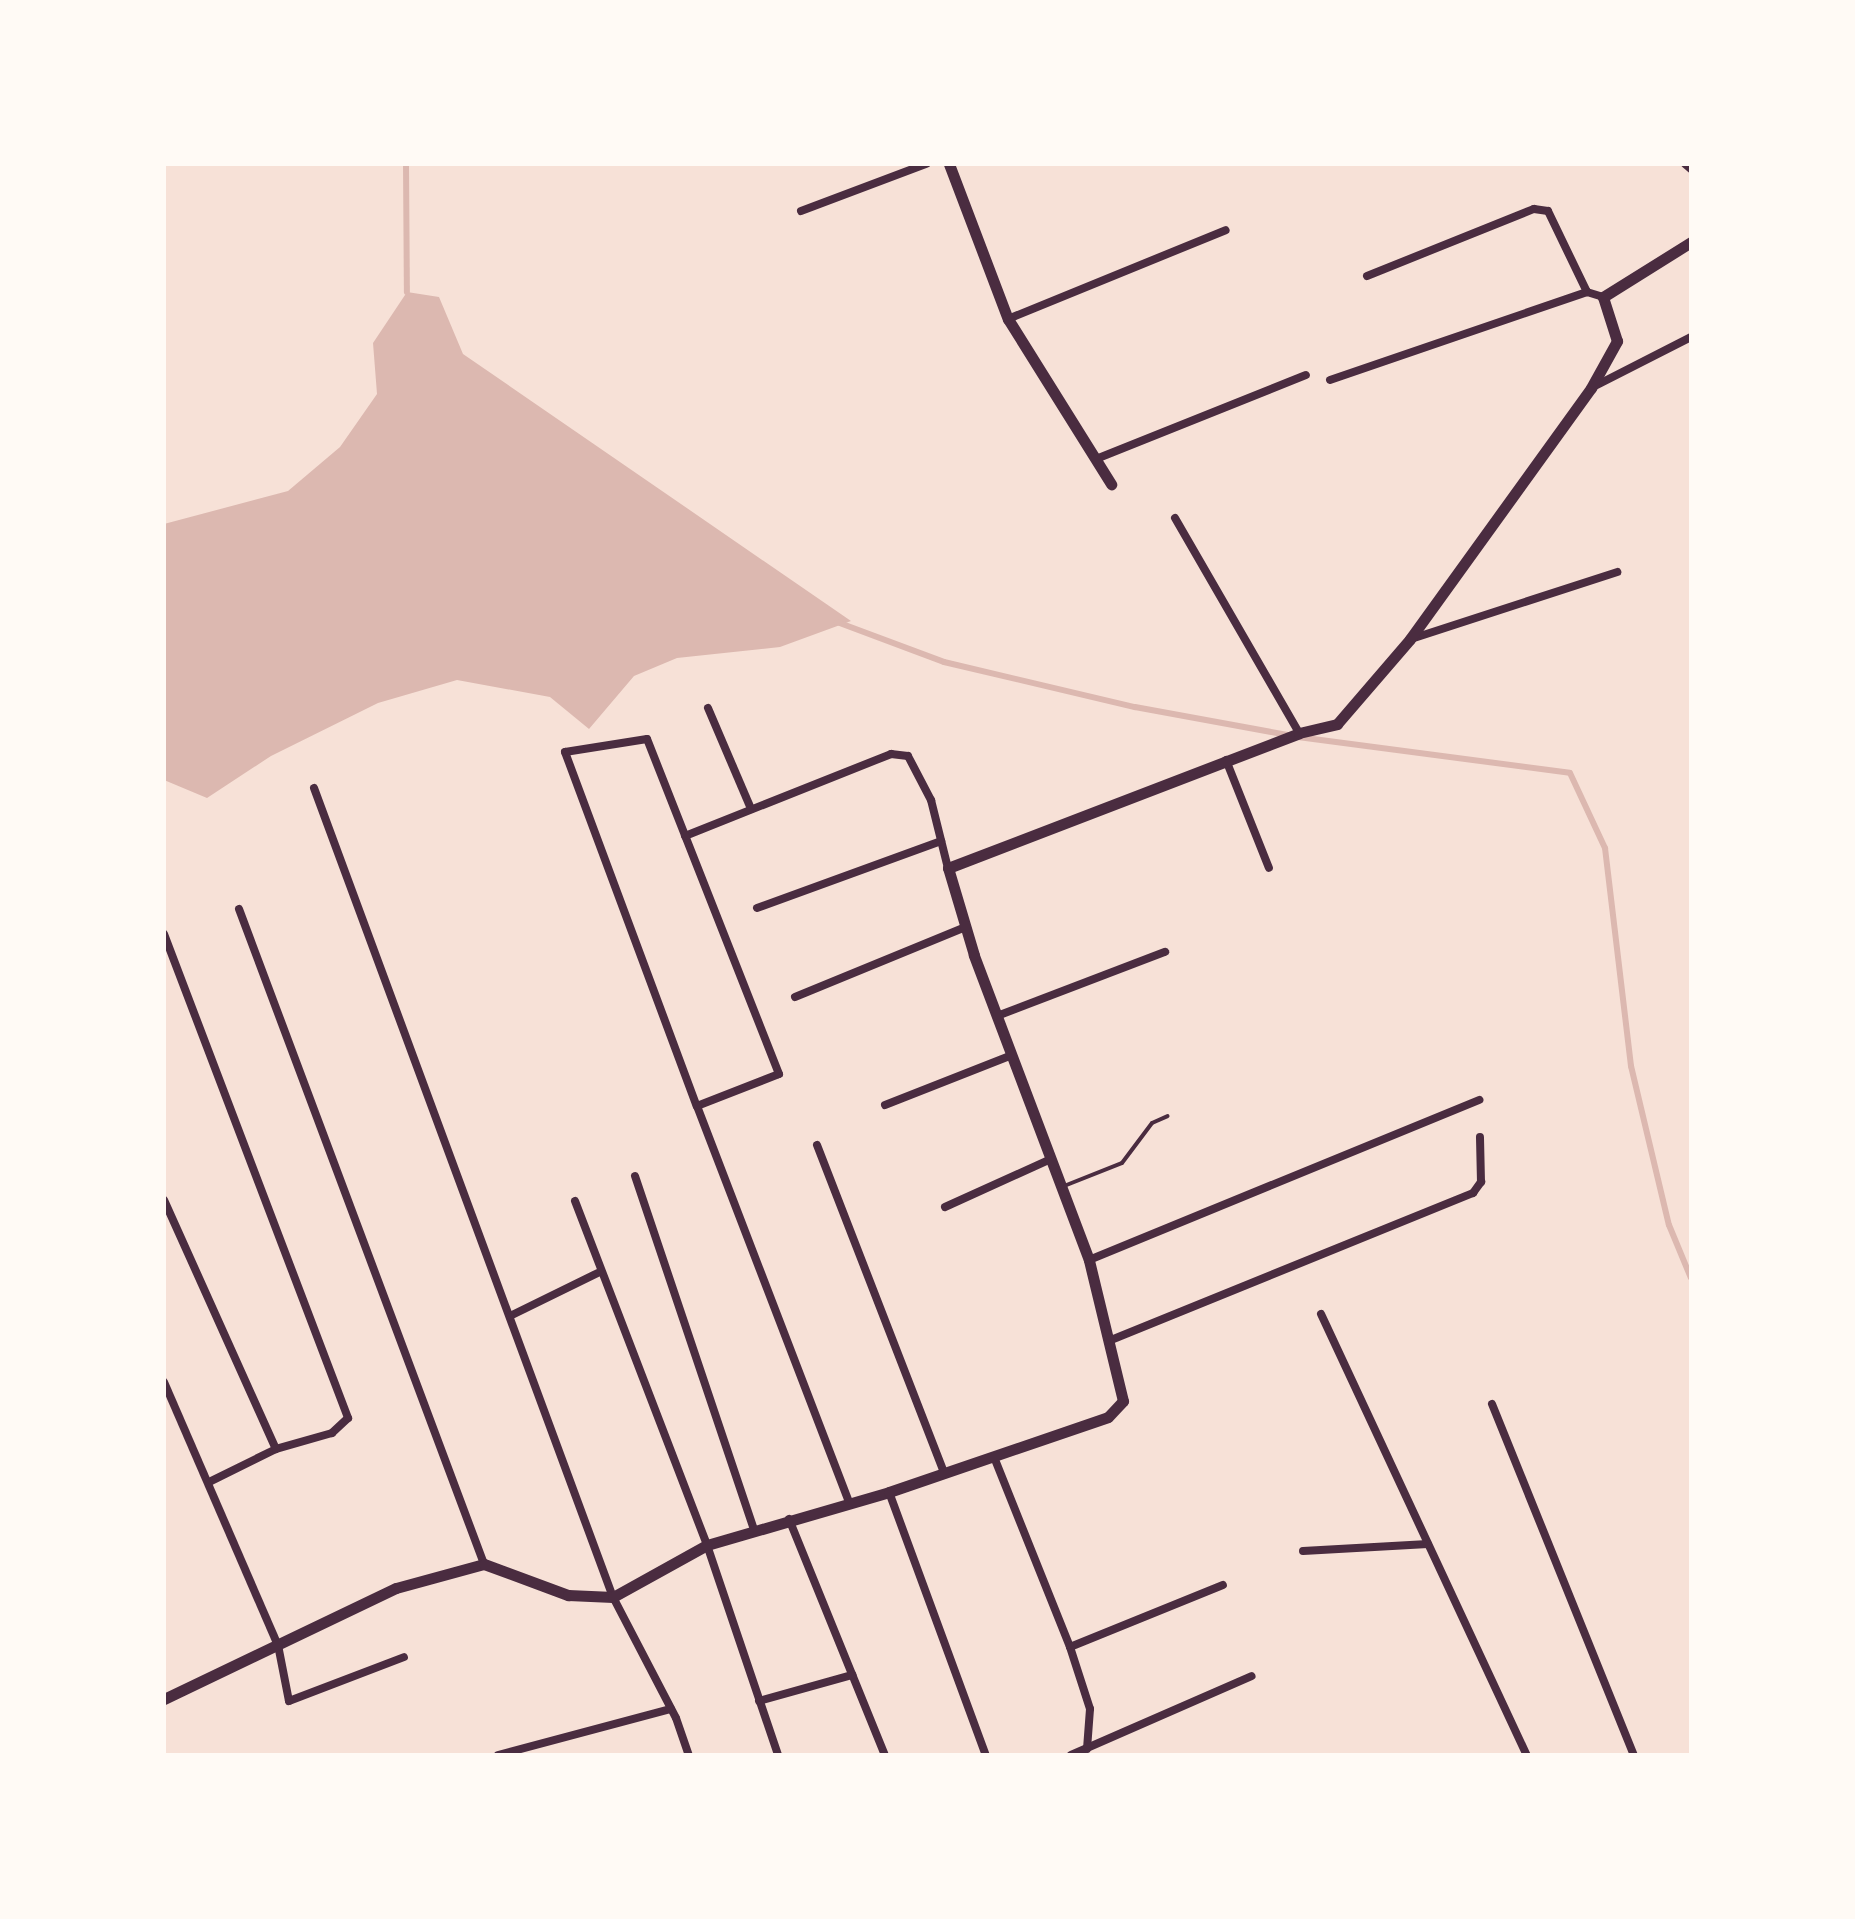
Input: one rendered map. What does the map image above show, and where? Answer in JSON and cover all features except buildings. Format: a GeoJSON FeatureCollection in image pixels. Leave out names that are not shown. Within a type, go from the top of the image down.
{"type":"FeatureCollection","features":[{"type":"Feature","properties":{"kind":"street"},"geometry":{"type":"LineString","coordinates":[[801,211],[926,164]]}},
{"type":"Feature","properties":{"kind":"street"},"geometry":{"type":"LineString","coordinates":[[949,164],[1008,319],[1111,484]]}},
{"type":"Feature","properties":{"kind":"street"},"geometry":{"type":"LineString","coordinates":[[1685,164],[1691,169]]}},
{"type":"Feature","properties":{"kind":"street"},"geometry":{"type":"LineString","coordinates":[[1367,276],[1534,209],[1548,211],[1587,292]]}},
{"type":"Feature","properties":{"kind":"street"},"geometry":{"type":"LineString","coordinates":[[1008,319],[1226,230]]}},
{"type":"Feature","properties":{"kind":"street"},"geometry":{"type":"LineString","coordinates":[[1330,380],[1587,292],[1603,297],[1691,242]]}},
{"type":"Feature","properties":{"kind":"street"},"geometry":{"type":"LineString","coordinates":[[948,868],[1226,760],[1299,733],[1337,724],[1410,639],[1591,388],[1617,341],[1603,297]]}},
{"type":"Feature","properties":{"kind":"street"},"geometry":{"type":"LineString","coordinates":[[1591,388],[1691,337]]}},
{"type":"Feature","properties":{"kind":"street"},"geometry":{"type":"LineString","coordinates":[[1096,459],[1306,375]]}},
{"type":"Feature","properties":{"kind":"street"},"geometry":{"type":"LineString","coordinates":[[1175,518],[1299,733]]}},
{"type":"Feature","properties":{"kind":"street"},"geometry":{"type":"LineString","coordinates":[[1410,639],[1617,572]]}},
{"type":"Feature","properties":{"kind":"street"},"geometry":{"type":"LineString","coordinates":[[708,708],[751,809]]}},
{"type":"Feature","properties":{"kind":"street"},"geometry":{"type":"LineString","coordinates":[[697,1106],[779,1074],[647,739],[565,752],[697,1106],[848,1500]]}},
{"type":"Feature","properties":{"kind":"street"},"geometry":{"type":"LineString","coordinates":[[165,1696],[396,1588],[484,1564],[568,1595],[613,1597],[707,1545],[848,1500],[889,1492],[994,1457],[1108,1417],[1123,1401],[1111,1340],[1089,1260],[966,927],[931,800],[908,756],[891,754],[685,836]]}},
{"type":"Feature","properties":{"kind":"street"},"geometry":{"type":"LineString","coordinates":[[1226,760],[1269,868]]}},
{"type":"Feature","properties":{"kind":"street"},"geometry":{"type":"LineString","coordinates":[[314,788],[613,1597],[671,1709],[689,1755]]}},
{"type":"Feature","properties":{"kind":"street"},"geometry":{"type":"LineString","coordinates":[[757,908],[941,841]]}},
{"type":"Feature","properties":{"kind":"street"},"geometry":{"type":"LineString","coordinates":[[239,909],[484,1564]]}},
{"type":"Feature","properties":{"kind":"street"},"geometry":{"type":"LineString","coordinates":[[795,997],[966,927]]}},
{"type":"Feature","properties":{"kind":"street"},"geometry":{"type":"LineString","coordinates":[[164,934],[348,1418],[332,1433],[276,1449],[211,1481]]}},
{"type":"Feature","properties":{"kind":"street"},"geometry":{"type":"LineString","coordinates":[[997,1016],[1165,952]]}},
{"type":"Feature","properties":{"kind":"street"},"geometry":{"type":"LineString","coordinates":[[885,1105],[1012,1055]]}},
{"type":"Feature","properties":{"kind":"street"},"geometry":{"type":"LineString","coordinates":[[1089,1260],[1480,1100]]}},
{"type":"Feature","properties":{"kind":"street"},"geometry":{"type":"LineString","coordinates":[[1111,1340],[1473,1193],[1481,1182],[1480,1137]]}},
{"type":"Feature","properties":{"kind":"street"},"geometry":{"type":"LineString","coordinates":[[817,1145],[944,1472]]}},
{"type":"Feature","properties":{"kind":"street"},"geometry":{"type":"LineString","coordinates":[[945,1207],[1051,1159]]}},
{"type":"Feature","properties":{"kind":"street"},"geometry":{"type":"LineString","coordinates":[[635,1176],[754,1530]]}},
{"type":"Feature","properties":{"kind":"street"},"geometry":{"type":"LineString","coordinates":[[164,1200],[276,1449]]}},
{"type":"Feature","properties":{"kind":"street"},"geometry":{"type":"LineString","coordinates":[[575,1201],[707,1545],[778,1755]]}},
{"type":"Feature","properties":{"kind":"street"},"geometry":{"type":"LineString","coordinates":[[510,1316],[600,1272]]}},
{"type":"Feature","properties":{"kind":"street"},"geometry":{"type":"LineString","coordinates":[[1321,1314],[1527,1755]]}},
{"type":"Feature","properties":{"kind":"street"},"geometry":{"type":"LineString","coordinates":[[164,1382],[211,1481],[278,1645],[289,1701],[404,1657]]}},
{"type":"Feature","properties":{"kind":"street"},"geometry":{"type":"LineString","coordinates":[[1492,1404],[1634,1755]]}},
{"type":"Feature","properties":{"kind":"street"},"geometry":{"type":"LineString","coordinates":[[994,1457],[1070,1647],[1090,1709],[1087,1749]]}},
{"type":"Feature","properties":{"kind":"street"},"geometry":{"type":"LineString","coordinates":[[889,1492],[986,1755]]}},
{"type":"Feature","properties":{"kind":"street"},"geometry":{"type":"LineString","coordinates":[[789,1519],[885,1755]]}},
{"type":"Feature","properties":{"kind":"street"},"geometry":{"type":"LineString","coordinates":[[1303,1551],[1428,1544]]}},
{"type":"Feature","properties":{"kind":"street"},"geometry":{"type":"LineString","coordinates":[[1070,1647],[1223,1585]]}},
{"type":"Feature","properties":{"kind":"street"},"geometry":{"type":"LineString","coordinates":[[759,1701],[852,1675]]}},
{"type":"Feature","properties":{"kind":"street"},"geometry":{"type":"LineString","coordinates":[[1071,1755],[1252,1676]]}},
{"type":"Feature","properties":{"kind":"street"},"geometry":{"type":"LineString","coordinates":[[498,1755],[671,1709]]}},
{"type":"Feature","properties":{"kind":"lane"},"geometry":{"type":"LineString","coordinates":[[1061,1187],[1122,1163],[1152,1123],[1168,1116]]}},
{"type":"Feature","properties":{"kind":"shaded area"},"geometry":{"type":"Polygon","coordinates":[[[407,292],[439,297],[463,354],[851,621],[780,647],[677,658],[634,676],[589,729],[550,697],[457,680],[378,703],[271,756],[207,798],[164,780],[164,524],[288,491],[340,447],[377,394],[373,343],[407,292]]]}},
{"type":"Feature","properties":{"kind":"waterway"},"geometry":{"type":"LineString","coordinates":[[406,164],[407,292]]}},
{"type":"Feature","properties":{"kind":"waterway"},"geometry":{"type":"LineString","coordinates":[[837,622],[944,662],[1135,707],[1287,735]]}},
{"type":"Feature","properties":{"kind":"waterway"},"geometry":{"type":"LineString","coordinates":[[1298,737],[1570,773],[1605,848],[1631,1066],[1669,1225],[1691,1278]]}}]}
